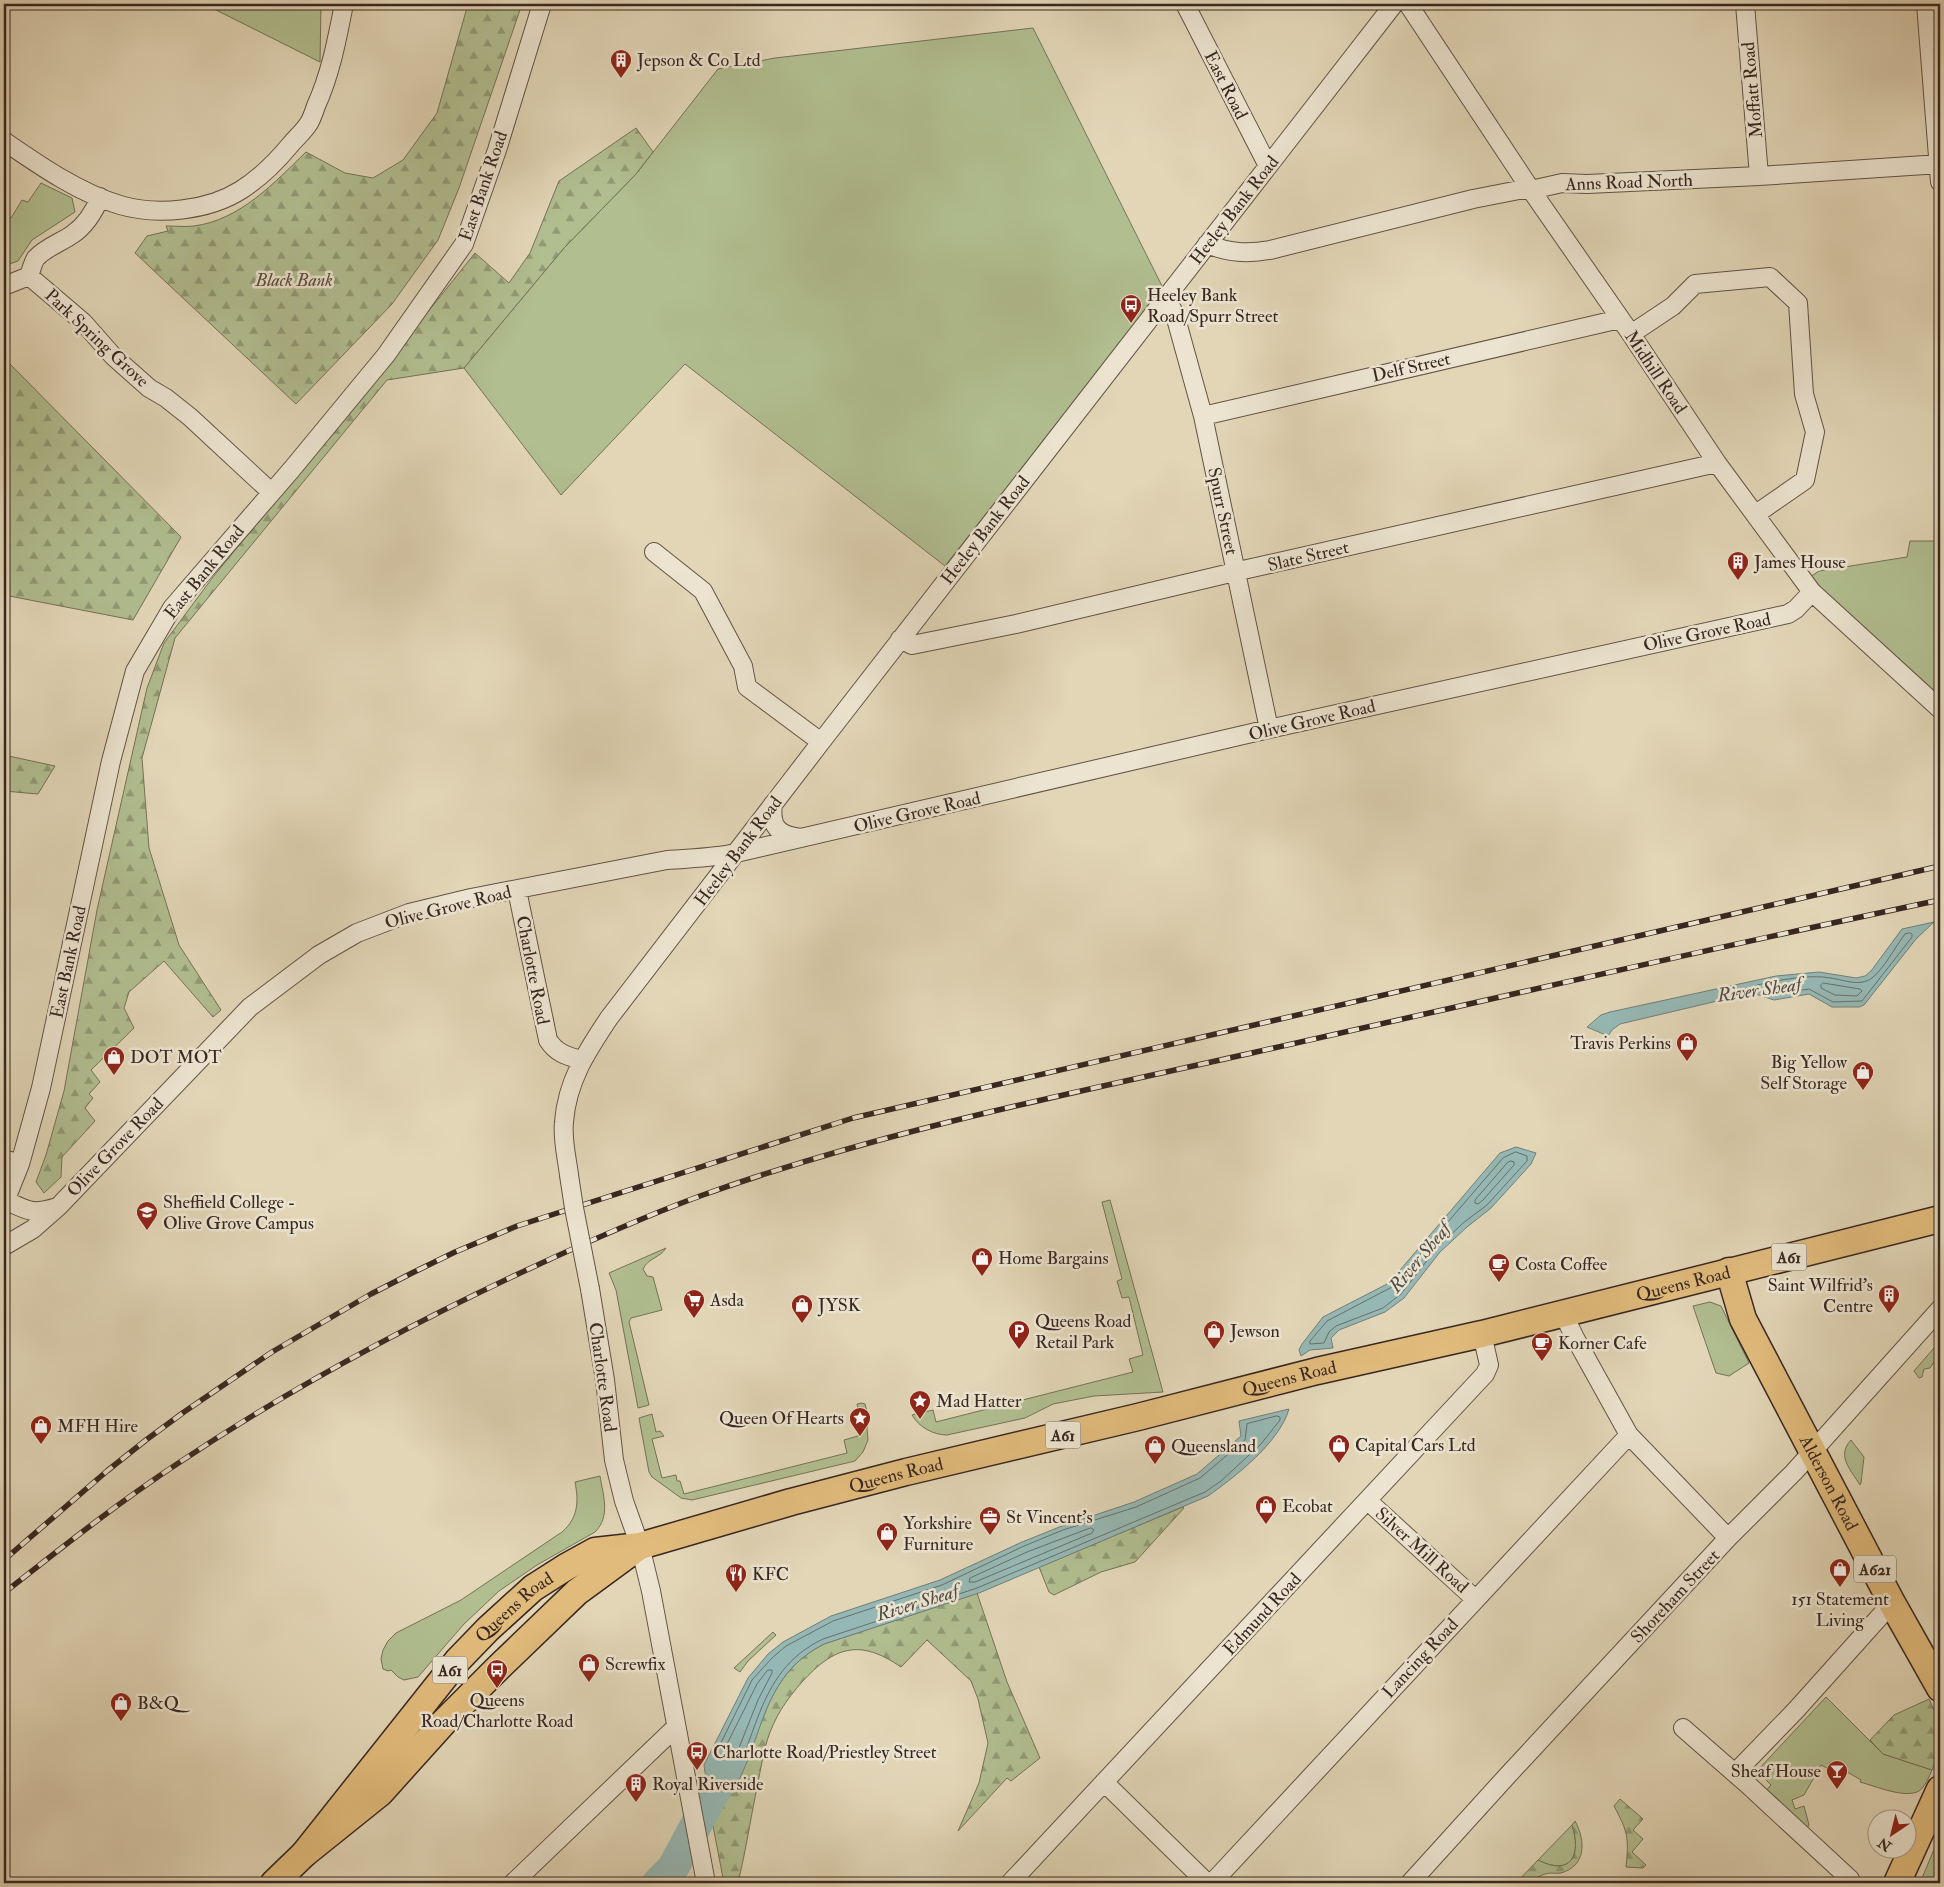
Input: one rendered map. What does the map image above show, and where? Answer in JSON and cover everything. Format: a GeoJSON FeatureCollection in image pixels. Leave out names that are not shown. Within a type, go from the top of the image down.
{"type":"FeatureCollection","features":[{"type":"Feature","properties":{"kind":"highway","name":"Queens Road"},"geometry":{"type":"LineString","coordinates":[[279,1882],[304,1854],[458,1660],[523,1596],[566,1567],[595,1551],[640,1546],[791,1502],[906,1472],[1138,1417],[1317,1371],[1482,1334],[1940,1219]]}},
{"type":"Feature","properties":{"kind":"highway","name":"Alderson Road"},"geometry":{"type":"LineString","coordinates":[[1729,1271],[1743,1319],[1813,1449],[1892,1603],[1940,1688]]}},
{"type":"Feature","properties":{"kind":"highway","name":"Queens Road"},"geometry":{"type":"LineString","coordinates":[[304,1854],[380,1793],[456,1710],[577,1592],[640,1546]]}},
{"type":"Feature","properties":{"kind":"highway"},"geometry":{"type":"LineString","coordinates":[[1897,1883],[1940,1789]]}},
{"type":"Feature","properties":{"kind":"street"},"geometry":{"type":"LineString","coordinates":[[4,141],[84,191],[120,205],[144,210],[169,210],[199,207],[220,200],[241,190],[264,172],[282,156],[309,123],[325,86],[344,4]]}},
{"type":"Feature","properties":{"kind":"street","name":"East Bank Road"},"geometry":{"type":"LineString","coordinates":[[4,1202],[12,1162],[41,1088],[109,770],[135,670],[172,608],[386,355],[464,244],[497,150],[542,4]]}},
{"type":"Feature","properties":{"kind":"street","name":"East Road"},"geometry":{"type":"LineString","coordinates":[[1185,4],[1268,166]]}},
{"type":"Feature","properties":{"kind":"street","name":"Heeley Bank Road"},"geometry":{"type":"LineString","coordinates":[[581,1060],[609,1018],[773,804],[1394,4]]}},
{"type":"Feature","properties":{"kind":"street","name":"Midhill Road"},"geometry":{"type":"LineString","coordinates":[[1408,4],[1531,190],[1631,334],[1717,463],[1812,592],[1940,709]]}},
{"type":"Feature","properties":{"kind":"street","name":"Moffatt Road"},"geometry":{"type":"LineString","coordinates":[[1745,4],[1759,176]]}},
{"type":"Feature","properties":{"kind":"street"},"geometry":{"type":"LineString","coordinates":[[1926,4],[1940,182]]}},
{"type":"Feature","properties":{"kind":"street","name":"Anns Road North"},"geometry":{"type":"LineString","coordinates":[[1207,244],[1237,253],[1270,250],[1473,199],[1562,183],[1587,184],[1759,176],[1940,164]]}},
{"type":"Feature","properties":{"kind":"street","name":"Park Spring Grove"},"geometry":{"type":"LineString","coordinates":[[100,197],[95,210],[86,223],[73,234],[36,258],[30,276],[83,322],[113,356],[149,388],[166,398],[190,417],[271,492]]}},
{"type":"Feature","properties":{"kind":"street"},"geometry":{"type":"LineString","coordinates":[[4,286],[30,276]]}},
{"type":"Feature","properties":{"kind":"street"},"geometry":{"type":"LineString","coordinates":[[1631,334],[1673,306],[1695,284],[1770,277],[1798,303],[1804,394],[1815,432],[1805,480],[1756,514]]}},
{"type":"Feature","properties":{"kind":"street","name":"Spurr Street"},"geometry":{"type":"LineString","coordinates":[[1166,297],[1175,315],[1203,416],[1269,729]]}},
{"type":"Feature","properties":{"kind":"street","name":"Delf Street"},"geometry":{"type":"LineString","coordinates":[[1203,416],[1620,319]]}},
{"type":"Feature","properties":{"kind":"street","name":"Slate Street"},"geometry":{"type":"LineString","coordinates":[[900,640],[912,645],[1016,624],[1717,463]]}},
{"type":"Feature","properties":{"kind":"street"},"geometry":{"type":"LineString","coordinates":[[654,552],[703,591],[743,666],[747,687],[821,742]]}},
{"type":"Feature","properties":{"kind":"street","name":"Olive Grove Road"},"geometry":{"type":"LineString","coordinates":[[4,1246],[33,1229],[58,1207],[214,1042],[250,1007],[319,955],[357,933],[409,913],[471,898],[667,860],[697,857],[710,858],[736,853],[1269,729],[1719,630],[1788,614],[1796,610],[1812,592]]}},
{"type":"Feature","properties":{"kind":"street","name":"Olive Grove Road"},"geometry":{"type":"LineString","coordinates":[[773,804],[772,816],[774,824],[780,831],[790,836],[804,838]]}},
{"type":"Feature","properties":{"kind":"street","name":"Charlotte Road"},"geometry":{"type":"LineString","coordinates":[[517,890],[548,1040],[552,1047],[560,1053],[581,1060],[571,1085],[564,1122],[574,1208],[605,1380],[614,1460],[624,1501],[640,1546],[651,1591],[706,1883]]}},
{"type":"Feature","properties":{"kind":"street","name":"Olive Grove Road"},"geometry":{"type":"LineString","coordinates":[[4,1202],[30,1212],[41,1212],[58,1207]]}},
{"type":"Feature","properties":{"kind":"street","name":"Shoreham Street"},"geometry":{"type":"LineString","coordinates":[[1410,1883],[1508,1774],[1728,1538],[1794,1472],[1940,1309]]}},
{"type":"Feature","properties":{"kind":"street"},"geometry":{"type":"LineString","coordinates":[[1563,1314],[1629,1435],[1728,1538]]}},
{"type":"Feature","properties":{"kind":"street","name":"Edmund Road"},"geometry":{"type":"LineString","coordinates":[[1010,1883],[1487,1372],[1489,1365],[1482,1334]]}},
{"type":"Feature","properties":{"kind":"street","name":"Lancing Road"},"geometry":{"type":"LineString","coordinates":[[1212,1883],[1629,1435]]}},
{"type":"Feature","properties":{"kind":"street","name":"Silver Mill Road"},"geometry":{"type":"LineString","coordinates":[[1368,1501],[1475,1599]]}},
{"type":"Feature","properties":{"kind":"street"},"geometry":{"type":"LineString","coordinates":[[1735,1773],[1796,1710],[1892,1603]]}},
{"type":"Feature","properties":{"kind":"street"},"geometry":{"type":"LineString","coordinates":[[513,1883],[676,1727]]}},
{"type":"Feature","properties":{"kind":"street"},"geometry":{"type":"LineString","coordinates":[[1683,1728],[1850,1879]]}},
{"type":"Feature","properties":{"kind":"street"},"geometry":{"type":"LineString","coordinates":[[1104,1782],[1207,1883]]}},
{"type":"Feature","properties":{"kind":"green space"},"geometry":{"type":"Polygon","coordinates":[[[204,4],[321,4],[320,62],[204,4]]]}},
{"type":"Feature","properties":{"kind":"green space","name":"Black Bank"},"geometry":{"type":"Polygon","coordinates":[[[468,4],[522,4],[459,188],[438,240],[392,304],[296,404],[135,253],[147,236],[168,231],[166,226],[191,226],[211,222],[241,208],[269,187],[306,152],[345,173],[373,178],[403,160],[437,113],[468,4]]]}},
{"type":"Feature","properties":{"kind":"green space"},"geometry":{"type":"Polygon","coordinates":[[[1033,28],[1163,288],[945,566],[685,364],[561,495],[464,368],[564,248],[636,174],[718,69],[775,58],[1033,28]]]}},
{"type":"Feature","properties":{"kind":"green space"},"geometry":{"type":"Polygon","coordinates":[[[636,128],[653,152],[636,174],[564,248],[464,368],[387,380],[175,638],[142,758],[149,848],[179,945],[221,1010],[213,1017],[164,961],[129,992],[124,1008],[134,1028],[91,1070],[100,1082],[89,1094],[93,1098],[85,1108],[95,1121],[62,1157],[61,1177],[44,1193],[36,1182],[46,1155],[64,1091],[97,910],[147,688],[164,643],[213,577],[475,253],[509,283],[530,253],[559,181],[636,128]]]}},
{"type":"Feature","properties":{"kind":"green space"},"geometry":{"type":"Polygon","coordinates":[[[41,183],[72,198],[75,212],[32,240],[18,261],[4,266],[4,214],[11,218],[22,200],[28,202],[41,183]]]}},
{"type":"Feature","properties":{"kind":"green space"},"geometry":{"type":"Polygon","coordinates":[[[4,358],[181,537],[133,620],[4,595],[4,358]]]}},
{"type":"Feature","properties":{"kind":"green space"},"geometry":{"type":"Polygon","coordinates":[[[1910,541],[1940,541],[1940,700],[1810,577],[1819,571],[1907,557],[1910,541]]]}},
{"type":"Feature","properties":{"kind":"green space"},"geometry":{"type":"Polygon","coordinates":[[[4,755],[55,766],[38,794],[4,791],[4,755]]]}},
{"type":"Feature","properties":{"kind":"green space"},"geometry":{"type":"Polygon","coordinates":[[[1110,1200],[1163,1392],[1094,1396],[1053,1404],[1025,1418],[947,1435],[937,1434],[922,1427],[912,1415],[933,1410],[936,1422],[1133,1372],[1129,1359],[1143,1355],[1129,1297],[1122,1298],[1117,1281],[1122,1279],[1102,1202],[1110,1200]]]}},
{"type":"Feature","properties":{"kind":"green space"},"geometry":{"type":"Polygon","coordinates":[[[666,1248],[661,1254],[648,1262],[643,1269],[647,1276],[653,1277],[662,1310],[631,1318],[629,1322],[649,1405],[638,1408],[616,1290],[609,1273],[666,1248]]]}},
{"type":"Feature","properties":{"kind":"green space"},"geometry":{"type":"Polygon","coordinates":[[[1710,1302],[1721,1306],[1749,1363],[1729,1376],[1716,1373],[1693,1306],[1710,1302]]]}},
{"type":"Feature","properties":{"kind":"green space"},"geometry":{"type":"Polygon","coordinates":[[[1940,1341],[1940,1353],[1930,1368],[1924,1369],[1922,1377],[1919,1378],[1914,1371],[1940,1341]]]}},
{"type":"Feature","properties":{"kind":"green space"},"geometry":{"type":"Polygon","coordinates":[[[857,1404],[865,1404],[869,1419],[867,1428],[868,1440],[863,1452],[855,1461],[692,1500],[681,1498],[652,1477],[649,1472],[639,1418],[652,1414],[656,1432],[660,1431],[664,1436],[652,1439],[662,1478],[676,1475],[684,1494],[847,1453],[844,1440],[858,1436],[863,1430],[857,1404]]]}},
{"type":"Feature","properties":{"kind":"green space"},"geometry":{"type":"Polygon","coordinates":[[[1851,1440],[1864,1457],[1860,1485],[1846,1463],[1845,1452],[1851,1440]]]}},
{"type":"Feature","properties":{"kind":"green space"},"geometry":{"type":"Polygon","coordinates":[[[600,1476],[605,1505],[603,1519],[595,1532],[537,1565],[499,1591],[464,1624],[418,1677],[404,1680],[391,1670],[383,1669],[381,1659],[383,1650],[396,1633],[461,1600],[562,1532],[571,1521],[576,1509],[575,1482],[600,1476]]]}},
{"type":"Feature","properties":{"kind":"green space"},"geometry":{"type":"Polygon","coordinates":[[[1183,1507],[1135,1562],[1101,1572],[1054,1595],[1049,1592],[1039,1567],[1183,1507]]]}},
{"type":"Feature","properties":{"kind":"green space"},"geometry":{"type":"Polygon","coordinates":[[[977,1593],[1007,1682],[1040,1758],[1011,1781],[1007,1778],[958,1831],[979,1783],[988,1743],[978,1699],[971,1681],[927,1640],[901,1667],[872,1652],[848,1650],[836,1654],[814,1670],[802,1682],[786,1703],[773,1725],[763,1756],[738,1883],[724,1883],[712,1821],[737,1783],[768,1705],[784,1677],[798,1662],[814,1649],[824,1644],[977,1593]]]}},
{"type":"Feature","properties":{"kind":"green space"},"geometry":{"type":"Polygon","coordinates":[[[773,1632],[776,1635],[748,1661],[740,1672],[734,1668],[773,1632]]]}},
{"type":"Feature","properties":{"kind":"green space"},"geometry":{"type":"Polygon","coordinates":[[[1826,1697],[1883,1754],[1932,1770],[1927,1782],[1919,1791],[1906,1794],[1860,1782],[1861,1780],[1830,1762],[1827,1768],[1821,1765],[1804,1795],[1792,1800],[1795,1809],[1804,1806],[1809,1825],[1804,1833],[1763,1794],[1771,1785],[1757,1771],[1826,1697]]]}},
{"type":"Feature","properties":{"kind":"green space"},"geometry":{"type":"Polygon","coordinates":[[[1929,1699],[1937,1718],[1940,1734],[1939,1750],[1932,1770],[1883,1754],[1870,1740],[1894,1715],[1929,1699]]]}},
{"type":"Feature","properties":{"kind":"green space"},"geometry":{"type":"Polygon","coordinates":[[[1620,1799],[1643,1819],[1633,1830],[1643,1839],[1632,1852],[1646,1865],[1643,1868],[1626,1867],[1626,1835],[1614,1806],[1620,1799]]]}},
{"type":"Feature","properties":{"kind":"green space"},"geometry":{"type":"Polygon","coordinates":[[[1575,1821],[1582,1844],[1579,1859],[1575,1865],[1561,1873],[1547,1873],[1529,1881],[1516,1883],[1538,1860],[1549,1865],[1559,1866],[1571,1860],[1576,1846],[1572,1825],[1575,1821]]]}},
{"type":"Feature","properties":{"kind":"green space"},"geometry":{"type":"Polygon","coordinates":[[[1572,1825],[1576,1846],[1571,1860],[1559,1866],[1549,1865],[1538,1860],[1572,1825]]]}},
{"type":"Feature","properties":{"kind":"green space"},"geometry":{"type":"Polygon","coordinates":[[[1940,1835],[1940,1883],[1920,1883],[1940,1835]]]}},
{"type":"Feature","properties":{"kind":"water"},"geometry":{"type":"Polygon","coordinates":[[[1934,922],[1916,939],[1864,1005],[1859,1007],[1832,1007],[1809,994],[1774,1000],[1756,994],[1747,994],[1620,1024],[1608,1036],[1587,1027],[1601,1015],[1610,1012],[1776,976],[1819,972],[1856,978],[1865,976],[1871,971],[1902,929],[1934,922]]]}},
{"type":"Feature","properties":{"kind":"water"},"geometry":{"type":"Polygon","coordinates":[[[1516,1147],[1536,1153],[1531,1164],[1491,1208],[1440,1252],[1404,1298],[1385,1312],[1339,1330],[1331,1338],[1333,1348],[1310,1350],[1301,1356],[1299,1350],[1302,1344],[1323,1317],[1389,1283],[1500,1153],[1516,1147]]]}},
{"type":"Feature","properties":{"kind":"water"},"geometry":{"type":"Polygon","coordinates":[[[1289,1409],[1284,1422],[1276,1434],[1255,1458],[1208,1496],[979,1593],[824,1644],[807,1655],[782,1680],[766,1710],[747,1762],[731,1793],[712,1821],[704,1765],[748,1678],[768,1654],[783,1642],[831,1616],[940,1580],[1022,1542],[1062,1526],[1134,1502],[1197,1474],[1241,1436],[1239,1421],[1289,1409]]]}},
{"type":"Feature","properties":{"kind":"water"},"geometry":{"type":"Polygon","coordinates":[[[675,1843],[678,1871],[667,1883],[639,1883],[661,1861],[675,1843]]]}},
{"type":"Feature","properties":{"kind":"waterway","name":"River Sheaf"},"geometry":{"type":"LineString","coordinates":[[658,1883],[673,1868],[725,1771],[726,1759]]}},
{"type":"Feature","properties":{"kind":"railway"},"geometry":{"type":"LineString","coordinates":[[4,1560],[146,1440],[272,1352],[371,1294],[455,1252],[517,1226],[853,1118],[1940,866]]}},
{"type":"Feature","properties":{"kind":"railway"},"geometry":{"type":"LineString","coordinates":[[4,1593],[157,1477],[304,1385],[431,1316],[518,1274],[608,1233],[700,1196],[837,1152],[976,1115],[1940,900]]}},
{"type":"Feature","properties":{"kind":"place","name":"Jepson & Co Ltd"},"geometry":{"type":"Point","coordinates":[621,79]}},
{"type":"Feature","properties":{"kind":"place","name":"Heeley Bank Road/Spurr Street"},"geometry":{"type":"Point","coordinates":[1131,324]}},
{"type":"Feature","properties":{"kind":"place","name":"James House"},"geometry":{"type":"Point","coordinates":[1738,581]}},
{"type":"Feature","properties":{"kind":"place","name":"Travis Perkins"},"geometry":{"type":"Point","coordinates":[1687,1062]}},
{"type":"Feature","properties":{"kind":"place","name":"DOT MOT"},"geometry":{"type":"Point","coordinates":[114,1076]}},
{"type":"Feature","properties":{"kind":"place","name":"Big Yellow Self Storage"},"geometry":{"type":"Point","coordinates":[1863,1091]}},
{"type":"Feature","properties":{"kind":"place","name":"Sheffield College - Olive Grove Campus"},"geometry":{"type":"Point","coordinates":[147,1231]}},
{"type":"Feature","properties":{"kind":"place","name":"Home Bargains"},"geometry":{"type":"Point","coordinates":[982,1277]}},
{"type":"Feature","properties":{"kind":"place","name":"Costa Coffee"},"geometry":{"type":"Point","coordinates":[1499,1283]}},
{"type":"Feature","properties":{"kind":"place","name":"Saint Wilfrid's Centre"},"geometry":{"type":"Point","coordinates":[1889,1314]}},
{"type":"Feature","properties":{"kind":"place","name":"Asda"},"geometry":{"type":"Point","coordinates":[694,1319]}},
{"type":"Feature","properties":{"kind":"place","name":"JYSK"},"geometry":{"type":"Point","coordinates":[802,1324]}},
{"type":"Feature","properties":{"kind":"place","name":"Queens Road Retail Park"},"geometry":{"type":"Point","coordinates":[1019,1350]}},
{"type":"Feature","properties":{"kind":"place","name":"Jewson"},"geometry":{"type":"Point","coordinates":[1214,1350]}},
{"type":"Feature","properties":{"kind":"place","name":"Korner Cafe"},"geometry":{"type":"Point","coordinates":[1542,1362]}},
{"type":"Feature","properties":{"kind":"place","name":"Mad Hatter"},"geometry":{"type":"Point","coordinates":[920,1420]}},
{"type":"Feature","properties":{"kind":"place","name":"Queen Of Hearts"},"geometry":{"type":"Point","coordinates":[860,1437]}},
{"type":"Feature","properties":{"kind":"place","name":"MFH Hire"},"geometry":{"type":"Point","coordinates":[41,1445]}},
{"type":"Feature","properties":{"kind":"place","name":"Capital Cars Ltd"},"geometry":{"type":"Point","coordinates":[1339,1464]}},
{"type":"Feature","properties":{"kind":"place","name":"Queensland"},"geometry":{"type":"Point","coordinates":[1155,1465]}},
{"type":"Feature","properties":{"kind":"place","name":"Ecobat"},"geometry":{"type":"Point","coordinates":[1266,1525]}},
{"type":"Feature","properties":{"kind":"place","name":"St Vincent's"},"geometry":{"type":"Point","coordinates":[990,1536]}},
{"type":"Feature","properties":{"kind":"place","name":"Yorkshire Furniture"},"geometry":{"type":"Point","coordinates":[887,1552]}},
{"type":"Feature","properties":{"kind":"place","name":"151 Statement Living"},"geometry":{"type":"Point","coordinates":[1840,1588]}},
{"type":"Feature","properties":{"kind":"place","name":"KFC"},"geometry":{"type":"Point","coordinates":[736,1593]}},
{"type":"Feature","properties":{"kind":"place","name":"Screwfix"},"geometry":{"type":"Point","coordinates":[589,1683]}},
{"type":"Feature","properties":{"kind":"place","name":"Queens Road/Charlotte Road"},"geometry":{"type":"Point","coordinates":[497,1689]}},
{"type":"Feature","properties":{"kind":"place","name":"B&Q"},"geometry":{"type":"Point","coordinates":[121,1722]}},
{"type":"Feature","properties":{"kind":"place","name":"Charlotte Road/Priestley Street"},"geometry":{"type":"Point","coordinates":[697,1771]}},
{"type":"Feature","properties":{"kind":"place","name":"Sheaf House"},"geometry":{"type":"Point","coordinates":[1837,1790]}},
{"type":"Feature","properties":{"kind":"place","name":"Royal Riverside"},"geometry":{"type":"Point","coordinates":[636,1803]}}]}
